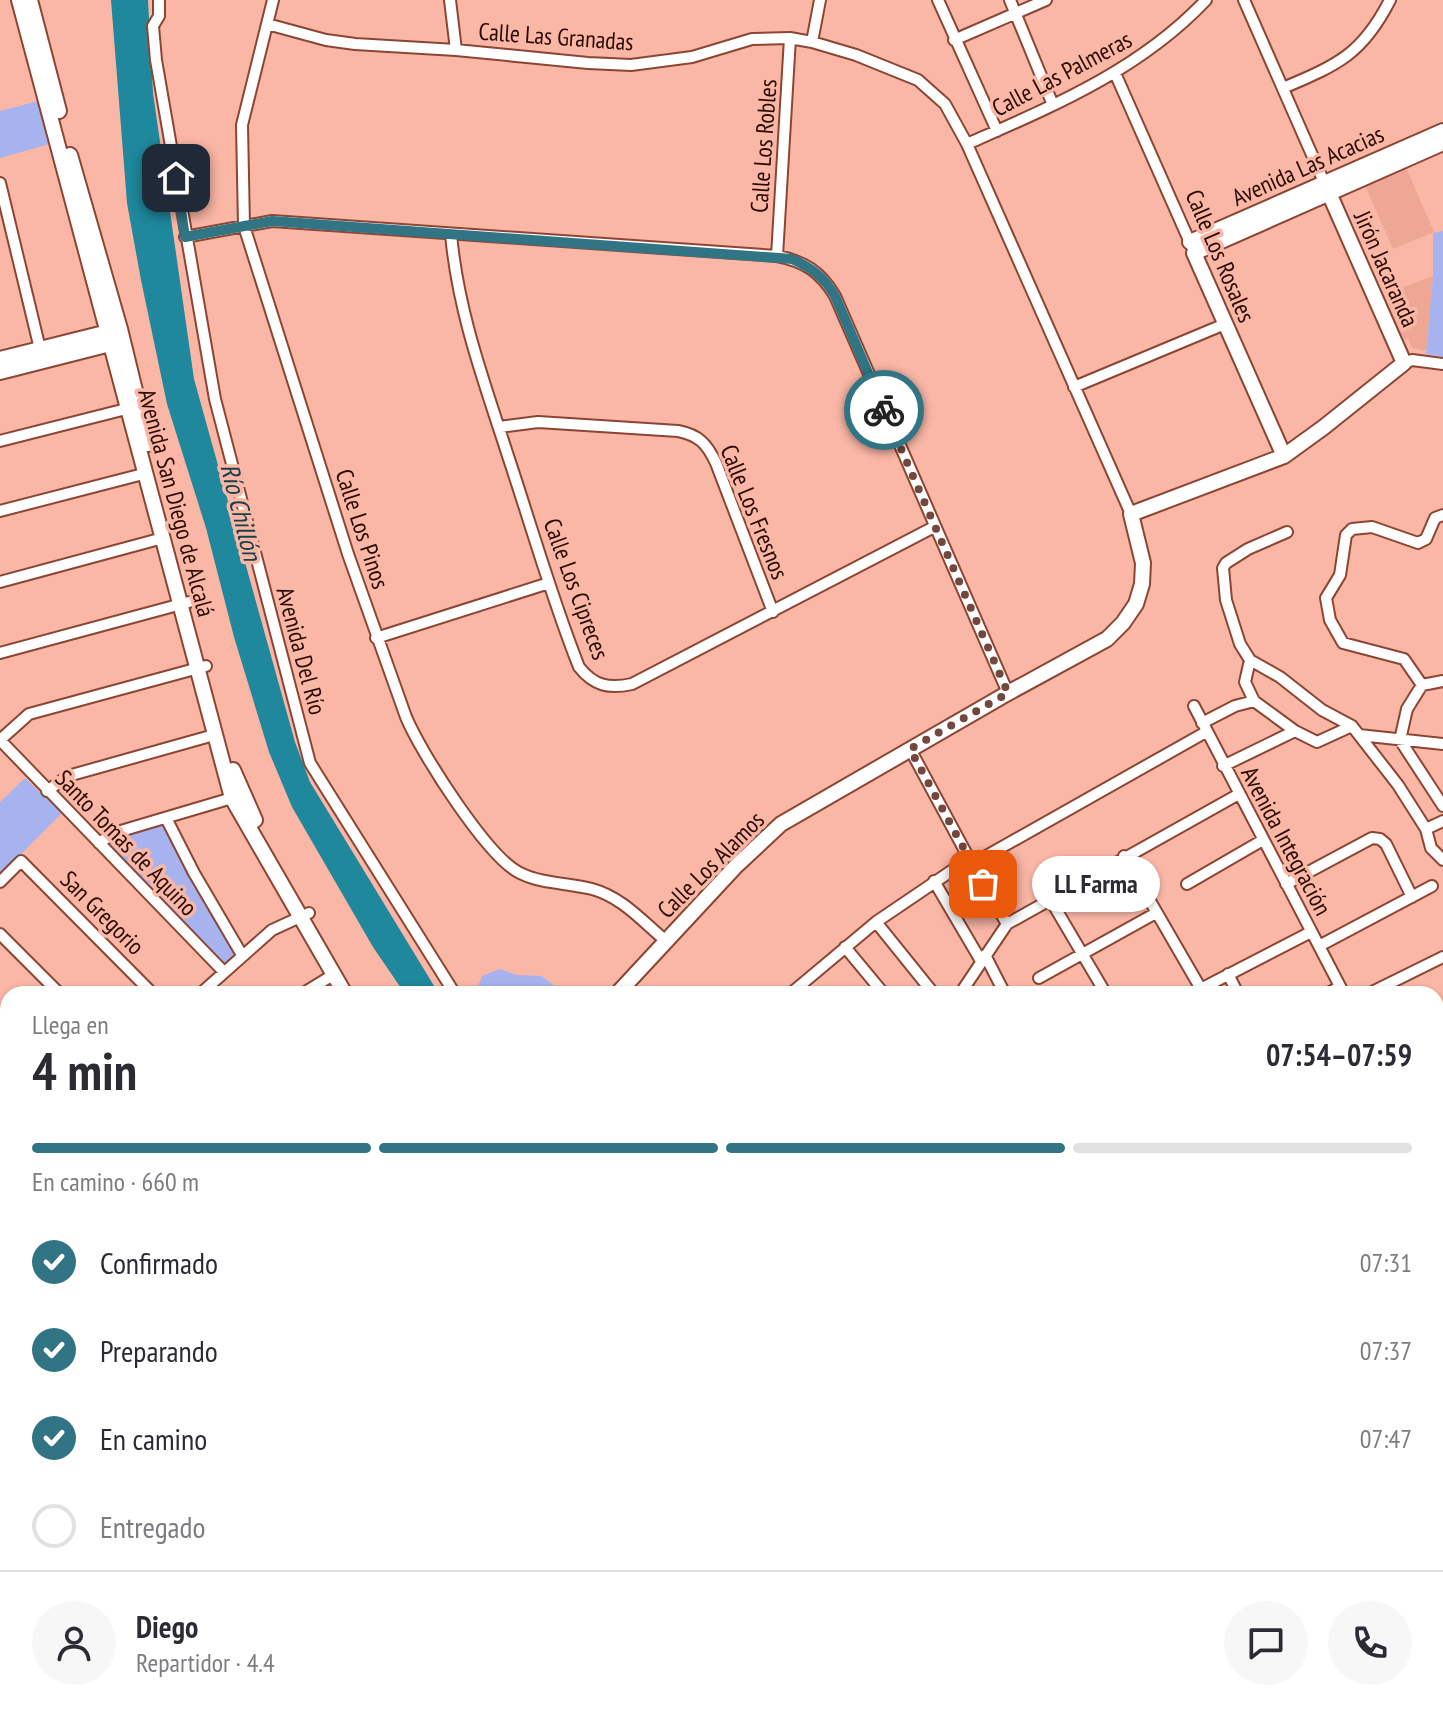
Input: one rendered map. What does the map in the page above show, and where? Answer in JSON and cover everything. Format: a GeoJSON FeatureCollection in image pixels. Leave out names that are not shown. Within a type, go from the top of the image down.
{"type":"FeatureCollection","features":[{"type":"Feature","properties":{"kind":"street","name":"Avenida San Diego de Alcalá"},"geometry":{"type":"LineString","coordinates":[[19,0],[57,122],[201,667],[229,757],[241,793],[340,986]]}},
{"type":"Feature","properties":{"kind":"street","name":"Avenida San Diego de Alcalá"},"geometry":{"type":"LineString","coordinates":[[30,0],[57,122]]}},
{"type":"Feature","properties":{"kind":"street","name":"Avenida Del Río"},"geometry":{"type":"LineString","coordinates":[[159,0],[159,16],[153,26],[156,60],[215,399],[310,763],[450,986]]}},
{"type":"Feature","properties":{"kind":"street","name":"Calle Los Pinos"},"geometry":{"type":"LineString","coordinates":[[273,0],[242,125],[244,226],[376,638],[416,742],[497,857],[523,875],[607,895],[620,901],[666,941]]}},
{"type":"Feature","properties":{"kind":"street"},"geometry":{"type":"LineString","coordinates":[[450,0],[456,50]]}},
{"type":"Feature","properties":{"kind":"street"},"geometry":{"type":"LineString","coordinates":[[812,42],[820,0]]}},
{"type":"Feature","properties":{"kind":"street"},"geometry":{"type":"LineString","coordinates":[[938,0],[997,131]]}},
{"type":"Feature","properties":{"kind":"street"},"geometry":{"type":"LineString","coordinates":[[1010,0],[1053,105]]}},
{"type":"Feature","properties":{"kind":"street"},"geometry":{"type":"LineString","coordinates":[[954,40],[1046,0]]}},
{"type":"Feature","properties":{"kind":"street","name":"Calle Las Palmeras"},"geometry":{"type":"LineString","coordinates":[[967,144],[1115,73],[1168,37],[1206,0]]}},
{"type":"Feature","properties":{"kind":"street"},"geometry":{"type":"LineString","coordinates":[[1244,0],[1326,188]]}},
{"type":"Feature","properties":{"kind":"street"},"geometry":{"type":"LineString","coordinates":[[1283,88],[1345,59],[1370,34],[1390,0]]}},
{"type":"Feature","properties":{"kind":"street","name":"Calle Las Granadas"},"geometry":{"type":"LineString","coordinates":[[267,24],[326,40],[355,44],[631,65],[692,57],[752,39],[790,38],[856,55],[918,80],[945,104],[967,144],[1131,514]]}},
{"type":"Feature","properties":{"kind":"street","name":"Calle Los Robles"},"geometry":{"type":"LineString","coordinates":[[777,256],[790,38]]}},
{"type":"Feature","properties":{"kind":"street","name":"Calle Los Rosales"},"geometry":{"type":"LineString","coordinates":[[1115,73],[1284,456]]}},
{"type":"Feature","properties":{"kind":"street","name":"Avenida Las Acacias"},"geometry":{"type":"LineString","coordinates":[[1192,248],[1443,131]]}},
{"type":"Feature","properties":{"kind":"street","name":"Avenida Las Acacias"},"geometry":{"type":"LineString","coordinates":[[1326,188],[1443,143]]}},
{"type":"Feature","properties":{"kind":"street"},"geometry":{"type":"LineString","coordinates":[[0,183],[40,349]]}},
{"type":"Feature","properties":{"kind":"street","name":"Jirón Jacaranda"},"geometry":{"type":"LineString","coordinates":[[1326,188],[1404,363]]}},
{"type":"Feature","properties":{"kind":"street"},"geometry":{"type":"LineString","coordinates":[[185,237],[272,221],[777,256],[809,266],[825,279],[835,296],[1008,693]]}},
{"type":"Feature","properties":{"kind":"street","name":"Calle Los Cipreces"},"geometry":{"type":"LineString","coordinates":[[451,234],[457,284],[470,339],[549,583],[579,667],[588,678],[601,686],[632,684],[934,527]]}},
{"type":"Feature","properties":{"kind":"street"},"geometry":{"type":"LineString","coordinates":[[1074,387],[1225,324]]}},
{"type":"Feature","properties":{"kind":"street"},"geometry":{"type":"LineString","coordinates":[[0,359],[115,336]]}},
{"type":"Feature","properties":{"kind":"street"},"geometry":{"type":"LineString","coordinates":[[0,372],[115,336]]}},
{"type":"Feature","properties":{"kind":"street"},"geometry":{"type":"LineString","coordinates":[[1131,514],[1284,456],[1404,363],[1412,360],[1443,364]]}},
{"type":"Feature","properties":{"kind":"street","name":"Avenida San Diego de Alcalá"},"geometry":{"type":"LineString","coordinates":[[134,407],[163,538],[185,604]]}},
{"type":"Feature","properties":{"kind":"street"},"geometry":{"type":"LineString","coordinates":[[0,441],[134,407]]}},
{"type":"Feature","properties":{"kind":"street","name":"Calle Los Fresnos"},"geometry":{"type":"LineString","coordinates":[[499,427],[538,422],[632,428],[691,433],[702,440],[716,463],[773,612]]}},
{"type":"Feature","properties":{"kind":"street"},"geometry":{"type":"LineString","coordinates":[[0,511],[147,473]]}},
{"type":"Feature","properties":{"kind":"street","name":"Calle Los Alamos"},"geometry":{"type":"LineString","coordinates":[[624,986],[735,867],[781,824],[1107,639],[1136,604],[1142,584],[1143,563],[1131,514]]}},
{"type":"Feature","properties":{"kind":"street"},"geometry":{"type":"LineString","coordinates":[[1422,685],[1404,659],[1343,643],[1330,620],[1326,598],[1340,575],[1346,535],[1352,529],[1372,527],[1418,543],[1426,539],[1435,518],[1443,515]]}},
{"type":"Feature","properties":{"kind":"street"},"geometry":{"type":"LineString","coordinates":[[1287,532],[1248,549],[1223,568],[1232,625],[1250,660],[1280,677],[1322,710],[1352,726],[1398,785],[1426,829],[1431,848],[1443,860]]}},
{"type":"Feature","properties":{"kind":"street"},"geometry":{"type":"LineString","coordinates":[[0,582],[163,538]]}},
{"type":"Feature","properties":{"kind":"street"},"geometry":{"type":"LineString","coordinates":[[376,638],[549,583]]}},
{"type":"Feature","properties":{"kind":"street"},"geometry":{"type":"LineString","coordinates":[[0,653],[185,604]]}},
{"type":"Feature","properties":{"kind":"street"},"geometry":{"type":"LineString","coordinates":[[1250,660],[1245,682],[1254,701],[1295,731],[1318,743],[1352,726]]}},
{"type":"Feature","properties":{"kind":"street","name":"Avenida San Diego de Alcalá"},"geometry":{"type":"LineString","coordinates":[[201,667],[214,735],[232,798],[349,986]]}},
{"type":"Feature","properties":{"kind":"street"},"geometry":{"type":"LineString","coordinates":[[0,740],[29,714],[201,667]]}},
{"type":"Feature","properties":{"kind":"street"},"geometry":{"type":"LineString","coordinates":[[1443,681],[1422,685],[1407,709],[1400,740],[1443,806]]}},
{"type":"Feature","properties":{"kind":"street"},"geometry":{"type":"LineString","coordinates":[[799,986],[876,922],[934,881],[1204,728],[1235,706],[1254,701]]}},
{"type":"Feature","properties":{"kind":"street","name":"Avenida Integración"},"geometry":{"type":"LineString","coordinates":[[1194,706],[1340,986]]}},
{"type":"Feature","properties":{"kind":"street"},"geometry":{"type":"LineString","coordinates":[[1223,766],[1295,731]]}},
{"type":"Feature","properties":{"kind":"street"},"geometry":{"type":"LineString","coordinates":[[47,791],[68,776],[214,735]]}},
{"type":"Feature","properties":{"kind":"street"},"geometry":{"type":"LineString","coordinates":[[1359,735],[1442,746]]}},
{"type":"Feature","properties":{"kind":"street","name":"Santo Tomas de Aquino"},"geometry":{"type":"LineString","coordinates":[[0,740],[224,972]]}},
{"type":"Feature","properties":{"kind":"street"},"geometry":{"type":"LineString","coordinates":[[910,749],[1007,924]]}},
{"type":"Feature","properties":{"kind":"street"},"geometry":{"type":"LineString","coordinates":[[965,986],[1007,924],[1239,794]]}},
{"type":"Feature","properties":{"kind":"street"},"geometry":{"type":"LineString","coordinates":[[99,843],[114,833],[232,798]]}},
{"type":"Feature","properties":{"kind":"street"},"geometry":{"type":"LineString","coordinates":[[166,818],[242,955]]}},
{"type":"Feature","properties":{"kind":"street"},"geometry":{"type":"LineString","coordinates":[[1426,829],[1443,821]]}},
{"type":"Feature","properties":{"kind":"street"},"geometry":{"type":"LineString","coordinates":[[1286,884],[1372,838],[1386,844],[1412,897]]}},
{"type":"Feature","properties":{"kind":"street"},"geometry":{"type":"LineString","coordinates":[[1187,884],[1263,840]]}},
{"type":"Feature","properties":{"kind":"street"},"geometry":{"type":"LineString","coordinates":[[1124,856],[1193,986]]}},
{"type":"Feature","properties":{"kind":"street","name":"San Gregorio"},"geometry":{"type":"LineString","coordinates":[[0,882],[21,861],[145,986]]}},
{"type":"Feature","properties":{"kind":"street"},"geometry":{"type":"LineString","coordinates":[[934,881],[1000,986]]}},
{"type":"Feature","properties":{"kind":"street"},"geometry":{"type":"LineString","coordinates":[[1319,946],[1432,886]]}},
{"type":"Feature","properties":{"kind":"street"},"geometry":{"type":"LineString","coordinates":[[1050,899],[1101,986]]}},
{"type":"Feature","properties":{"kind":"street"},"geometry":{"type":"LineString","coordinates":[[1039,978],[1156,913]]}},
{"type":"Feature","properties":{"kind":"street"},"geometry":{"type":"LineString","coordinates":[[209,986],[272,930],[304,915]]}},
{"type":"Feature","properties":{"kind":"street"},"geometry":{"type":"LineString","coordinates":[[876,922],[928,986]]}},
{"type":"Feature","properties":{"kind":"street"},"geometry":{"type":"LineString","coordinates":[[1205,986],[1311,932]]}},
{"type":"Feature","properties":{"kind":"street"},"geometry":{"type":"LineString","coordinates":[[0,934],[52,986]]}},
{"type":"Feature","properties":{"kind":"street"},"geometry":{"type":"LineString","coordinates":[[845,947],[877,986]]}},
{"type":"Feature","properties":{"kind":"street"},"geometry":{"type":"LineString","coordinates":[[1384,986],[1443,957]]}},
{"type":"Feature","properties":{"kind":"street"},"geometry":{"type":"LineString","coordinates":[[1228,974],[1234,986]]}},
{"type":"Feature","properties":{"kind":"street"},"geometry":{"type":"LineString","coordinates":[[315,986],[333,975]]}},
{"type":"Feature","properties":{"kind":"shaded area"},"geometry":{"type":"Polygon","coordinates":[[[111,0],[148,0],[153,93],[194,379],[295,742],[310,782],[434,986],[400,986],[373,947],[292,807],[269,752],[234,637],[206,528],[167,404],[127,203],[111,0]]]}},
{"type":"Feature","properties":{"kind":"shaded area"},"geometry":{"type":"Polygon","coordinates":[[[42,100],[53,143],[0,158],[0,111],[42,100]]]}},
{"type":"Feature","properties":{"kind":"shaded area"},"geometry":{"type":"Polygon","coordinates":[[[1405,165],[1434,232],[1393,249],[1364,183],[1405,165]]]}},
{"type":"Feature","properties":{"kind":"shaded area"},"geometry":{"type":"Polygon","coordinates":[[[1443,231],[1443,357],[1426,354],[1433,276],[1433,233],[1443,231]]]}},
{"type":"Feature","properties":{"kind":"shaded area"},"geometry":{"type":"Polygon","coordinates":[[[1433,276],[1426,351],[1412,348],[1408,338],[1404,340],[1385,294],[1433,276]]]}},
{"type":"Feature","properties":{"kind":"shaded area"},"geometry":{"type":"Polygon","coordinates":[[[25,778],[62,813],[0,875],[0,802],[25,778]]]}},
{"type":"Feature","properties":{"kind":"shaded area"},"geometry":{"type":"Polygon","coordinates":[[[164,821],[238,954],[224,968],[103,843],[164,821]]]}},
{"type":"Feature","properties":{"kind":"shaded area"},"geometry":{"type":"Polygon","coordinates":[[[500,969],[517,975],[542,976],[554,986],[478,986],[482,976],[500,969]]]}},
{"type":"Feature","properties":{"kind":"way so far"},"geometry":{"type":"LineString","coordinates":[[884,410],[1008,693],[910,749],[983,884]]}},
{"type":"Feature","properties":{"kind":"place","name":"LL Farma"},"geometry":{"type":"Point","coordinates":[983,884]}},
{"type":"Feature","properties":{"kind":"route"},"geometry":{"type":"LineString","coordinates":[[176,178],[185,237],[272,221],[792,259],[809,266],[825,279],[884,410]]}},
{"type":"Feature","properties":{"kind":"water label","name":"Río Chillón"},"geometry":{"type":"Point","coordinates":[241,512]}}]}
